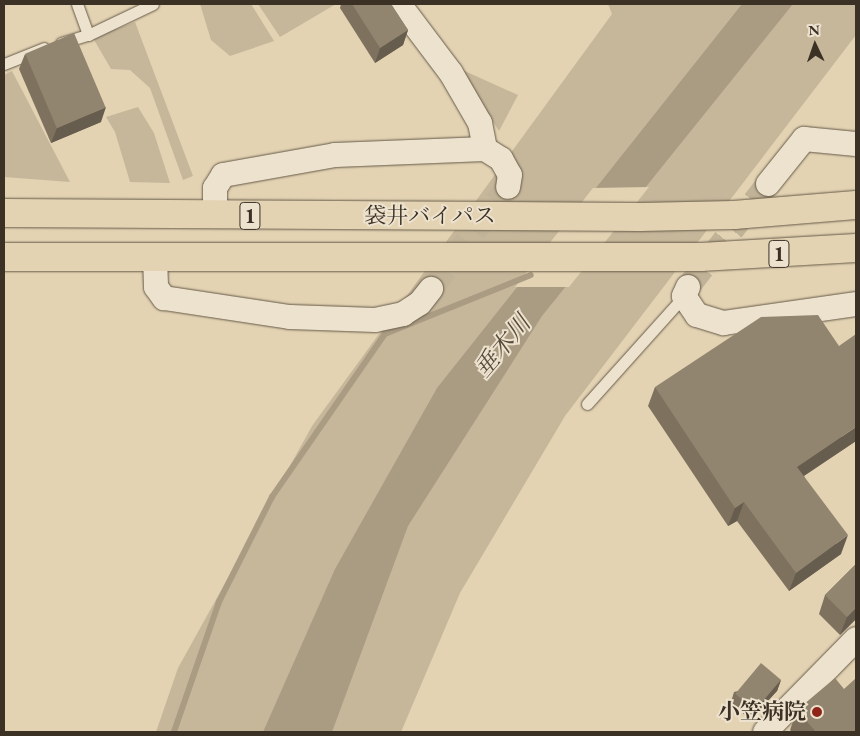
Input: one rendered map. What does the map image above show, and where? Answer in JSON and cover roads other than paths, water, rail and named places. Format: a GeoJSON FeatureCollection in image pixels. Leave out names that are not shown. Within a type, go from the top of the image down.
{"type":"FeatureCollection","features":[{"type":"Feature","properties":{"kind":"highway","name":"袋井バイパス"},"geometry":{"type":"LineString","coordinates":[[4,213],[215,216],[734,215],[856,204]]}},
{"type":"Feature","properties":{"kind":"highway","name":"袋井バイパス"},"geometry":{"type":"LineString","coordinates":[[4,257],[701,257],[856,248]]}},
{"type":"Feature","properties":{"kind":"street"},"geometry":{"type":"LineString","coordinates":[[399,4],[451,74],[480,123],[485,149]]}},
{"type":"Feature","properties":{"kind":"street"},"geometry":{"type":"LineString","coordinates":[[768,184],[804,139],[856,144]]}},
{"type":"Feature","properties":{"kind":"street"},"geometry":{"type":"LineString","coordinates":[[215,216],[215,188],[223,175],[335,155],[485,149],[501,159],[510,175],[508,187]]}},
{"type":"Feature","properties":{"kind":"street"},"geometry":{"type":"LineString","coordinates":[[155,257],[156,287],[164,298],[290,317],[375,320],[403,314],[420,303],[431,289]]}},
{"type":"Feature","properties":{"kind":"street"},"geometry":{"type":"LineString","coordinates":[[686,292],[697,315],[724,323],[856,304]]}},
{"type":"Feature","properties":{"kind":"street"},"geometry":{"type":"LineString","coordinates":[[765,732],[856,640]]}},
{"type":"Feature","properties":{"kind":"lane"},"geometry":{"type":"LineString","coordinates":[[77,4],[88,35]]}},
{"type":"Feature","properties":{"kind":"lane"},"geometry":{"type":"LineString","coordinates":[[4,64],[20,55],[88,35],[153,4]]}},
{"type":"Feature","properties":{"kind":"lane"},"geometry":{"type":"LineString","coordinates":[[587,404],[686,292]]}},
{"type":"Feature","properties":{"kind":"water","name":"垂木川"},"geometry":{"type":"Polygon","coordinates":[[[742,4],[793,4],[542,316],[408,526],[332,732],[263,732],[335,569],[437,388],[742,4]]]}},
{"type":"Feature","properties":{"kind":"waterway"},"geometry":{"type":"LineString","coordinates":[[174,732],[219,602],[272,497],[385,334],[531,275]]}},
{"type":"Feature","properties":{"kind":"tunnel"},"geometry":{"type":"LineString","coordinates":[[688,287],[768,184]]}},
{"type":"Feature","properties":{"kind":"tunnel"},"geometry":{"type":"LineString","coordinates":[[431,289],[508,187]]}},
{"type":"Feature","properties":{"kind":"place","name":"小笠病院"},"geometry":{"type":"Point","coordinates":[817,712]}}]}
